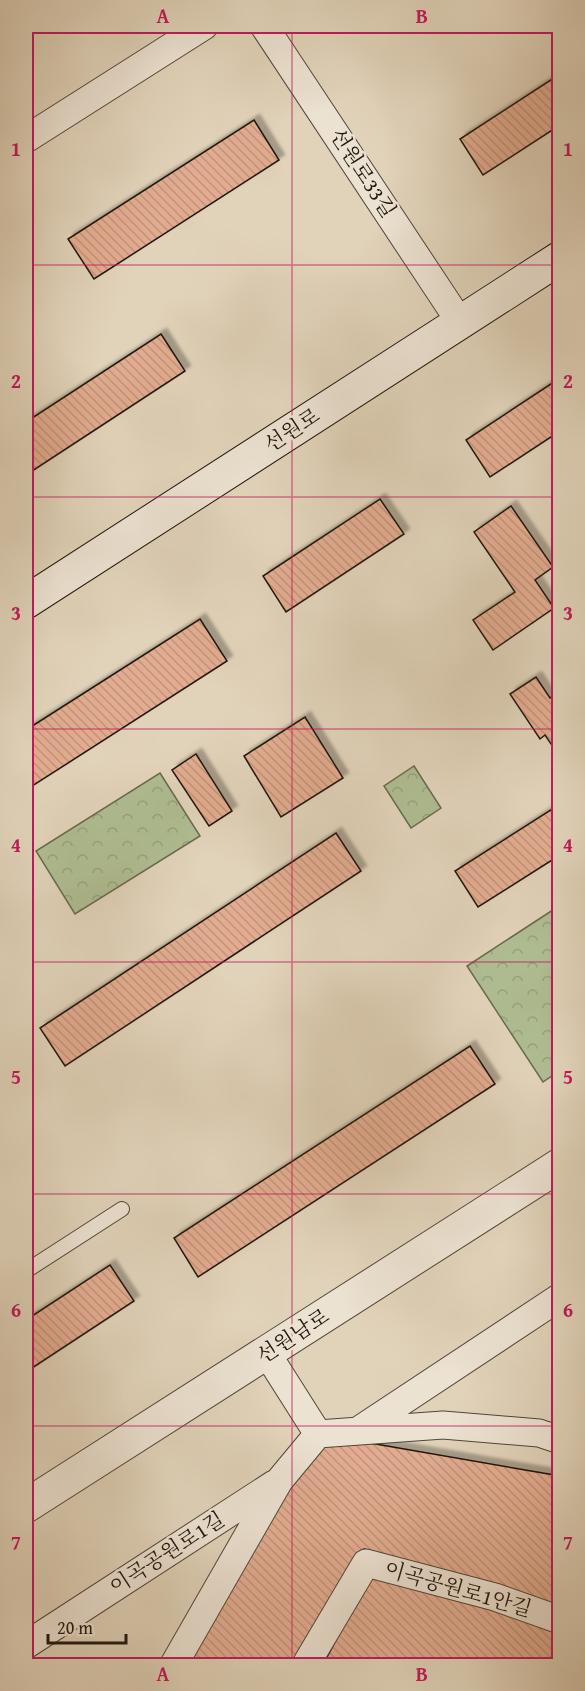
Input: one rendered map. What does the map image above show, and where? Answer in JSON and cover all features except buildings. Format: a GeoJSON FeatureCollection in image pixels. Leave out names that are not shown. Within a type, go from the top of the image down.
{"type":"FeatureCollection","features":[{"type":"Feature","properties":{"kind":"main road","name":"선원로"},"geometry":{"type":"LineString","coordinates":[[26,602],[560,258]]}},
{"type":"Feature","properties":{"kind":"main road","name":"선원남로"},"geometry":{"type":"LineString","coordinates":[[26,1506],[560,1165]]}},
{"type":"Feature","properties":{"kind":"street"},"geometry":{"type":"LineString","coordinates":[[26,139],[204,26]]}},
{"type":"Feature","properties":{"kind":"street","name":"선원로33길"},"geometry":{"type":"LineString","coordinates":[[264,26],[460,322]]}},
{"type":"Feature","properties":{"kind":"street"},"geometry":{"type":"LineString","coordinates":[[358,1431],[560,1297]]}},
{"type":"Feature","properties":{"kind":"street"},"geometry":{"type":"LineString","coordinates":[[266,1352],[318,1434],[443,1425],[539,1433],[560,1440]]}},
{"type":"Feature","properties":{"kind":"street","name":"이곡공원로1길"},"geometry":{"type":"LineString","coordinates":[[173,1665],[279,1481],[318,1434]]}},
{"type":"Feature","properties":{"kind":"street","name":"이곡공원로1길"},"geometry":{"type":"LineString","coordinates":[[26,1645],[279,1481]]}},
{"type":"Feature","properties":{"kind":"street","name":"이곡공원로1안길"},"geometry":{"type":"LineString","coordinates":[[304,1665],[366,1563],[495,1597],[560,1620]]}},
{"type":"Feature","properties":{"kind":"lane"},"geometry":{"type":"LineString","coordinates":[[26,1271],[122,1209]]}},
{"type":"Feature","properties":{"kind":"green space"},"geometry":{"type":"Polygon","coordinates":[[[414,766],[441,808],[411,828],[384,786],[414,766]]]}},
{"type":"Feature","properties":{"kind":"green space"},"geometry":{"type":"Polygon","coordinates":[[[160,773],[200,836],[75,914],[36,851],[160,773]]]}},
{"type":"Feature","properties":{"kind":"green space"},"geometry":{"type":"Polygon","coordinates":[[[559,906],[559,1071],[543,1082],[467,966],[559,906]]]}}]}
